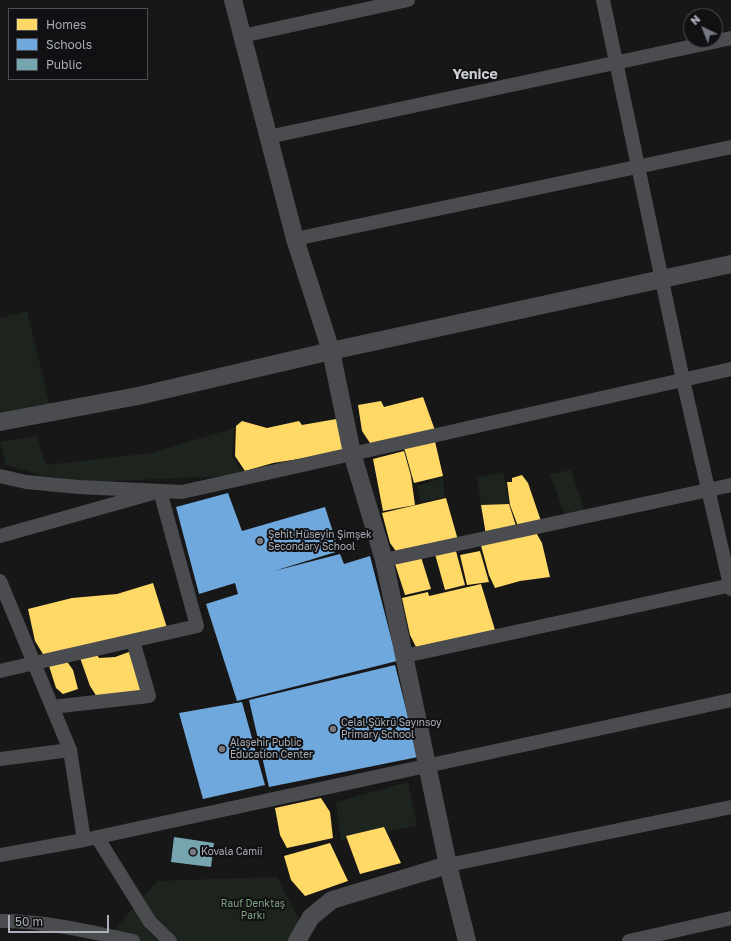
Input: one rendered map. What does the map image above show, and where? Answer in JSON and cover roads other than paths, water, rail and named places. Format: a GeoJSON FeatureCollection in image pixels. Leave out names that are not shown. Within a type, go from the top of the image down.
{"type":"FeatureCollection","features":[{"type":"Feature","properties":{"kind":"street"},"geometry":{"type":"LineString","coordinates":[[233,0],[295,239],[331,351],[352,453],[384,560],[448,864],[468,941]]}},
{"type":"Feature","properties":{"kind":"street"},"geometry":{"type":"LineString","coordinates":[[242,36],[408,0]]}},
{"type":"Feature","properties":{"kind":"street"},"geometry":{"type":"LineString","coordinates":[[405,656],[731,586],[683,380],[603,0]]}},
{"type":"Feature","properties":{"kind":"street"},"geometry":{"type":"LineString","coordinates":[[268,137],[616,61],[731,38]]}},
{"type":"Feature","properties":{"kind":"street"},"geometry":{"type":"LineString","coordinates":[[295,239],[731,147]]}},
{"type":"Feature","properties":{"kind":"street"},"geometry":{"type":"LineString","coordinates":[[0,422],[138,396],[331,351],[731,264]]}},
{"type":"Feature","properties":{"kind":"street"},"geometry":{"type":"LineString","coordinates":[[0,476],[26,482],[79,488],[182,492],[296,468],[352,453],[731,369]]}},
{"type":"Feature","properties":{"kind":"street"},"geometry":{"type":"LineString","coordinates":[[384,560],[731,485]]}},
{"type":"Feature","properties":{"kind":"street"},"geometry":{"type":"LineString","coordinates":[[0,536],[160,491]]}},
{"type":"Feature","properties":{"kind":"street"},"geometry":{"type":"LineString","coordinates":[[0,671],[197,626],[160,491]]}},
{"type":"Feature","properties":{"kind":"street"},"geometry":{"type":"LineString","coordinates":[[0,581],[70,750],[91,839],[150,922],[170,941]]}},
{"type":"Feature","properties":{"kind":"street"},"geometry":{"type":"LineString","coordinates":[[52,707],[149,696],[133,641]]}},
{"type":"Feature","properties":{"kind":"street"},"geometry":{"type":"LineString","coordinates":[[0,855],[91,839],[428,764],[731,700]]}},
{"type":"Feature","properties":{"kind":"street"},"geometry":{"type":"LineString","coordinates":[[0,760],[70,750]]}},
{"type":"Feature","properties":{"kind":"street"},"geometry":{"type":"LineString","coordinates":[[297,941],[311,917],[332,900],[448,864],[731,807]]}},
{"type":"Feature","properties":{"kind":"street"},"geometry":{"type":"LineString","coordinates":[[629,941],[731,918]]}},
{"type":"Feature","properties":{"kind":"street"},"geometry":{"type":"LineString","coordinates":[[0,921],[30,921],[133,941]]}},
{"type":"Feature","properties":{"kind":"place","name":"Şehit Hüseyin Şimşek Secondary School"},"geometry":{"type":"Point","coordinates":[260,541]}},
{"type":"Feature","properties":{"kind":"place","name":"Celal Şükrü Sayınsoy Primary School"},"geometry":{"type":"Point","coordinates":[333,729]}},
{"type":"Feature","properties":{"kind":"place","name":"Alaşehir Public Education Center"},"geometry":{"type":"Point","coordinates":[222,749]}},
{"type":"Feature","properties":{"kind":"place","name":"Kovala Camii"},"geometry":{"type":"Point","coordinates":[193,852]}},
{"type":"Feature","properties":{"kind":"district","name":"Yenice"},"geometry":{"type":"Point","coordinates":[475,75]}},
{"type":"Feature","properties":{"kind":"park label","name":"Rauf Denktaş Parkı"},"geometry":{"type":"Point","coordinates":[253,910]}}]}
